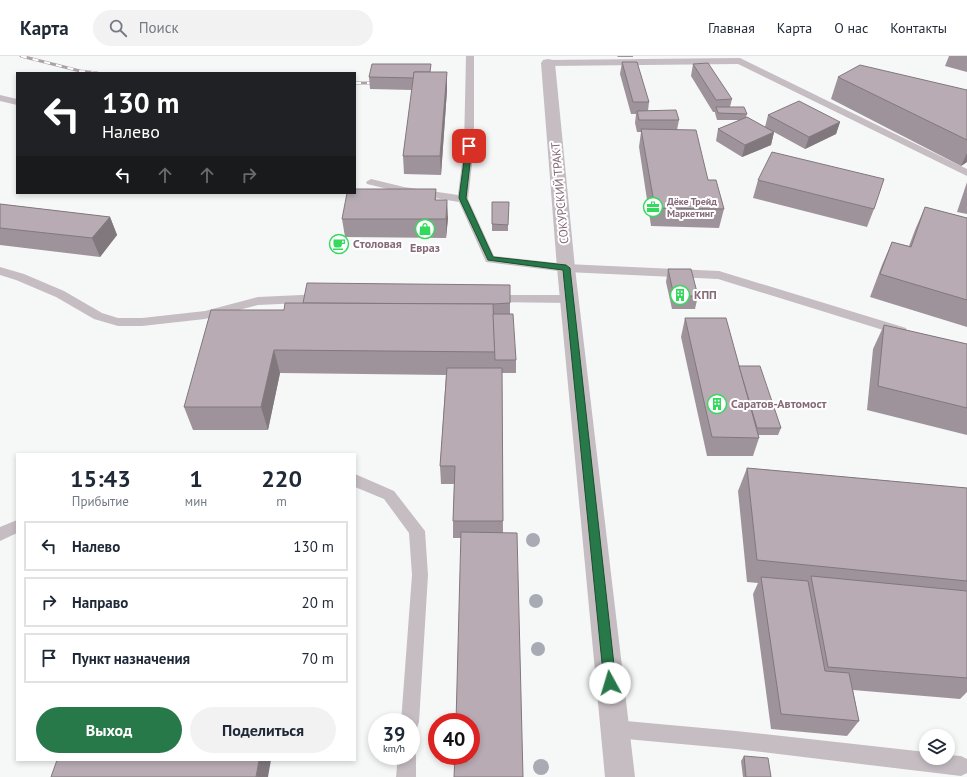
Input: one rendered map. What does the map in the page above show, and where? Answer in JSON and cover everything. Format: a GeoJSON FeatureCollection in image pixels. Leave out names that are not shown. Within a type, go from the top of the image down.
{"type":"FeatureCollection","features":[{"type":"Feature","properties":{"kind":"street","name":"СОКУРСКИЙ ТРАКТ"},"geometry":{"type":"LineString","coordinates":[[548,63],[566,268],[620,777]]}},
{"type":"Feature","properties":{"kind":"lane"},"geometry":{"type":"LineString","coordinates":[[470,56],[469,146],[463,198],[490,259],[566,268],[718,275],[914,335]]}},
{"type":"Feature","properties":{"kind":"lane"},"geometry":{"type":"LineString","coordinates":[[728,56],[967,173]]}},
{"type":"Feature","properties":{"kind":"lane"},"geometry":{"type":"LineString","coordinates":[[548,63],[740,61]]}},
{"type":"Feature","properties":{"kind":"lane"},"geometry":{"type":"LineString","coordinates":[[0,98],[16,102]]}},
{"type":"Feature","properties":{"kind":"lane"},"geometry":{"type":"LineString","coordinates":[[371,182],[404,190],[463,198]]}},
{"type":"Feature","properties":{"kind":"lane"},"geometry":{"type":"LineString","coordinates":[[0,270],[60,294],[98,316],[118,322],[142,322],[205,315],[258,300],[333,298]]}},
{"type":"Feature","properties":{"kind":"lane"},"geometry":{"type":"LineString","coordinates":[[476,299],[570,299]]}},
{"type":"Feature","properties":{"kind":"lane"},"geometry":{"type":"LineString","coordinates":[[356,480],[389,495],[417,531],[420,575],[411,713]]}},
{"type":"Feature","properties":{"kind":"lane"},"geometry":{"type":"LineString","coordinates":[[0,534],[16,526]]}},
{"type":"Feature","properties":{"kind":"lane"},"geometry":{"type":"LineString","coordinates":[[615,729],[736,740],[961,766]]}},
{"type":"Feature","properties":{"kind":"lane"},"geometry":{"type":"LineString","coordinates":[[406,777],[407,765]]}},
{"type":"Feature","properties":{"kind":"building"},"geometry":{"type":"Polygon","coordinates":[[[622,62],[637,62],[649,102],[633,102],[622,62]]]}},
{"type":"Feature","properties":{"kind":"building"},"geometry":{"type":"Polygon","coordinates":[[[708,63],[732,99],[716,100],[693,64],[708,63]]]}},
{"type":"Feature","properties":{"kind":"building"},"geometry":{"type":"Polygon","coordinates":[[[372,64],[431,64],[430,72],[414,72],[414,78],[369,77],[372,64]]]}},
{"type":"Feature","properties":{"kind":"building"},"geometry":{"type":"Polygon","coordinates":[[[860,65],[967,90],[967,140],[838,77],[860,65]]]}},
{"type":"Feature","properties":{"kind":"building"},"geometry":{"type":"Polygon","coordinates":[[[414,72],[447,72],[440,156],[403,156],[414,72]]]}},
{"type":"Feature","properties":{"kind":"building"},"geometry":{"type":"Polygon","coordinates":[[[799,101],[840,122],[809,137],[768,115],[799,101]]]}},
{"type":"Feature","properties":{"kind":"building"},"geometry":{"type":"Polygon","coordinates":[[[716,107],[744,107],[747,114],[718,113],[716,107]]]}},
{"type":"Feature","properties":{"kind":"building"},"geometry":{"type":"Polygon","coordinates":[[[676,110],[679,120],[639,120],[637,111],[676,110]]]}},
{"type":"Feature","properties":{"kind":"building"},"geometry":{"type":"Polygon","coordinates":[[[747,117],[774,132],[745,145],[718,129],[747,117]]]}},
{"type":"Feature","properties":{"kind":"building"},"geometry":{"type":"Polygon","coordinates":[[[641,129],[696,130],[708,180],[716,180],[724,209],[655,208],[641,129]]]}},
{"type":"Feature","properties":{"kind":"building"},"geometry":{"type":"Polygon","coordinates":[[[772,152],[884,179],[874,209],[758,180],[772,152]]]}},
{"type":"Feature","properties":{"kind":"building"},"geometry":{"type":"Polygon","coordinates":[[[356,189],[436,189],[435,200],[447,200],[446,219],[342,219],[347,194],[356,194],[356,189]]]}},
{"type":"Feature","properties":{"kind":"building"},"geometry":{"type":"Polygon","coordinates":[[[492,202],[509,202],[508,225],[492,224],[492,202]]]}},
{"type":"Feature","properties":{"kind":"building"},"geometry":{"type":"Polygon","coordinates":[[[0,204],[110,217],[92,238],[0,228],[0,204]]]}},
{"type":"Feature","properties":{"kind":"building"},"geometry":{"type":"Polygon","coordinates":[[[925,207],[967,218],[967,300],[880,274],[892,242],[911,247],[925,207]]]}},
{"type":"Feature","properties":{"kind":"building"},"geometry":{"type":"Polygon","coordinates":[[[668,269],[691,269],[698,296],[674,296],[668,269]]]}},
{"type":"Feature","properties":{"kind":"building"},"geometry":{"type":"Polygon","coordinates":[[[307,283],[510,285],[510,303],[303,303],[307,283]]]}},
{"type":"Feature","properties":{"kind":"building"},"geometry":{"type":"Polygon","coordinates":[[[285,303],[493,304],[495,352],[274,350],[261,407],[184,407],[211,310],[284,310],[285,303]]]}},
{"type":"Feature","properties":{"kind":"building"},"geometry":{"type":"Polygon","coordinates":[[[493,314],[513,314],[516,360],[495,360],[493,314]]]}},
{"type":"Feature","properties":{"kind":"building","name":"Саратов-Автомост"},"geometry":{"type":"Polygon","coordinates":[[[685,318],[726,318],[759,438],[712,437],[685,318]]]}},
{"type":"Feature","properties":{"kind":"building"},"geometry":{"type":"Polygon","coordinates":[[[884,325],[967,344],[967,408],[878,386],[884,325]]]}},
{"type":"Feature","properties":{"kind":"building"},"geometry":{"type":"Polygon","coordinates":[[[739,366],[760,366],[781,428],[757,428],[739,366]]]}},
{"type":"Feature","properties":{"kind":"building"},"geometry":{"type":"Polygon","coordinates":[[[447,368],[502,368],[503,521],[453,521],[455,466],[440,466],[447,368]]]}},
{"type":"Feature","properties":{"kind":"building"},"geometry":{"type":"Polygon","coordinates":[[[747,468],[967,488],[967,581],[757,560],[747,468]]]}},
{"type":"Feature","properties":{"kind":"building"},"geometry":{"type":"Polygon","coordinates":[[[461,532],[517,533],[523,777],[454,777],[455,765],[480,765],[480,713],[456,713],[461,532]]]}},
{"type":"Feature","properties":{"kind":"building"},"geometry":{"type":"Polygon","coordinates":[[[811,576],[967,591],[967,678],[828,667],[811,576]]]}},
{"type":"Feature","properties":{"kind":"building"},"geometry":{"type":"Polygon","coordinates":[[[761,577],[808,581],[825,671],[849,673],[859,721],[781,714],[761,577]]]}},
{"type":"Feature","properties":{"kind":"building"},"geometry":{"type":"Polygon","coordinates":[[[744,756],[768,758],[771,777],[746,777],[744,756]]]}},
{"type":"Feature","properties":{"kind":"building"},"geometry":{"type":"Polygon","coordinates":[[[57,761],[259,761],[256,777],[51,777],[57,761]]]}},
{"type":"Feature","properties":{"kind":"railway"},"geometry":{"type":"LineString","coordinates":[[21,56],[88,72]]}},
{"type":"Feature","properties":{"kind":"railway"},"geometry":{"type":"LineString","coordinates":[[356,83],[381,83]]}},
{"type":"Feature","properties":{"kind":"place","name":"Дёке Трейд Маркетинг"},"geometry":{"type":"Point","coordinates":[653,207]}},
{"type":"Feature","properties":{"kind":"place","name":"Евраз"},"geometry":{"type":"Point","coordinates":[425,229]}},
{"type":"Feature","properties":{"kind":"place","name":"Cтоловая"},"geometry":{"type":"Point","coordinates":[339,244]}},
{"type":"Feature","properties":{"kind":"place","name":"КПП"},"geometry":{"type":"Point","coordinates":[680,295]}},
{"type":"Feature","properties":{"kind":"place","name":"Саратов-Автомост"},"geometry":{"type":"Point","coordinates":[717,404]}},
{"type":"Feature","properties":{"kind":"route"},"geometry":{"type":"LineString","coordinates":[[469,146],[463,198],[490,259],[566,268],[610,683]]}}]}
